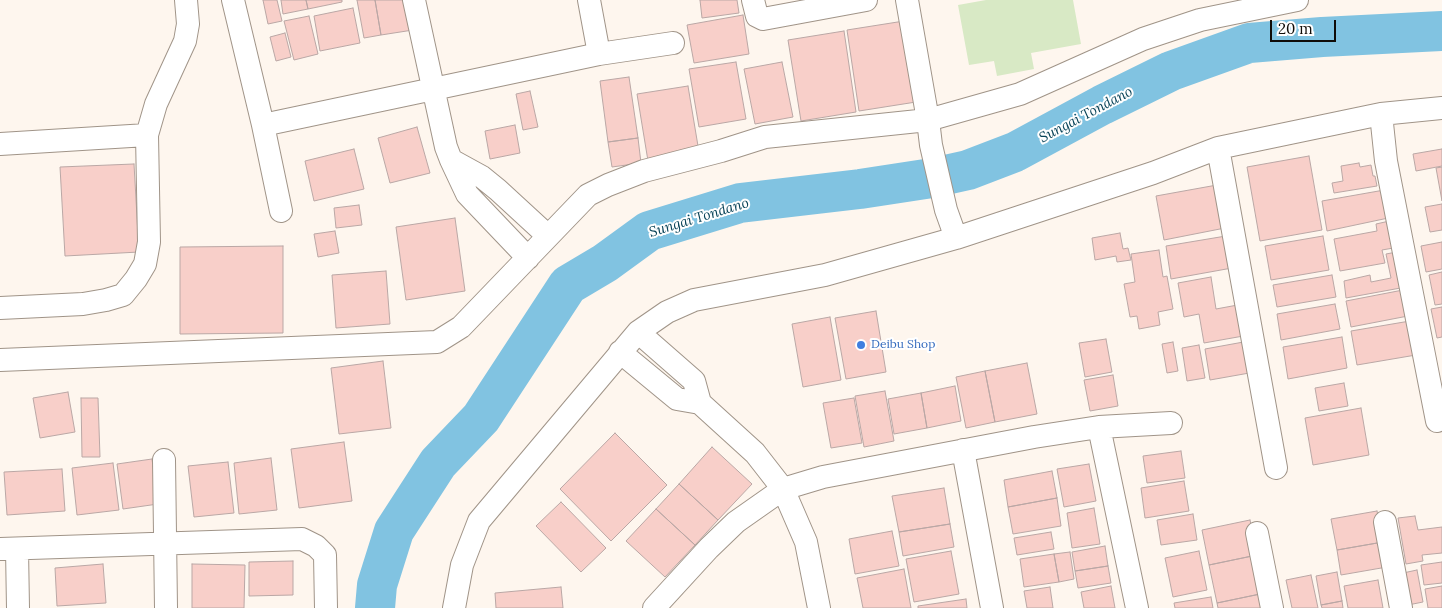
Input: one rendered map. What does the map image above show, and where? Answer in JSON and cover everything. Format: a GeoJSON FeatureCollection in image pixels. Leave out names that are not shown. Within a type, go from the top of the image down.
{"type":"FeatureCollection","features":[{"type":"Feature","properties":{"kind":"street"},"geometry":{"type":"LineString","coordinates":[[0,308],[83,304],[106,300],[123,295],[136,280],[145,264],[149,242],[147,134],[156,104],[185,41],[188,24],[186,0]]}},
{"type":"Feature","properties":{"kind":"street"},"geometry":{"type":"LineString","coordinates":[[233,0],[263,125],[281,211]]}},
{"type":"Feature","properties":{"kind":"street"},"geometry":{"type":"LineString","coordinates":[[414,0],[446,147],[451,160],[467,194],[528,258]]}},
{"type":"Feature","properties":{"kind":"street"},"geometry":{"type":"LineString","coordinates":[[589,0],[599,54]]}},
{"type":"Feature","properties":{"kind":"street"},"geometry":{"type":"LineString","coordinates":[[752,0],[757,16],[763,19],[866,0]]}},
{"type":"Feature","properties":{"kind":"street"},"geometry":{"type":"LineString","coordinates":[[907,0],[931,144],[946,210],[956,238]]}},
{"type":"Feature","properties":{"kind":"street"},"geometry":{"type":"LineString","coordinates":[[0,360],[437,342],[461,327],[588,195],[644,171],[766,137],[928,120],[1020,94],[1143,39],[1200,20],[1297,0]]}},
{"type":"Feature","properties":{"kind":"street"},"geometry":{"type":"LineString","coordinates":[[263,125],[599,54],[673,42]]}},
{"type":"Feature","properties":{"kind":"street"},"geometry":{"type":"LineString","coordinates":[[454,608],[462,565],[479,521],[620,352],[638,332],[667,312],[694,300],[825,275],[956,238],[1153,173],[1218,148],[1381,114],[1442,108]]}},
{"type":"Feature","properties":{"kind":"street"},"geometry":{"type":"LineString","coordinates":[[1381,114],[1386,161],[1437,421]]}},
{"type":"Feature","properties":{"kind":"street"},"geometry":{"type":"LineString","coordinates":[[0,144],[147,134]]}},
{"type":"Feature","properties":{"kind":"street"},"geometry":{"type":"LineString","coordinates":[[1218,148],[1276,468]]}},
{"type":"Feature","properties":{"kind":"street"},"geometry":{"type":"LineString","coordinates":[[451,160],[482,178],[498,190],[548,236]]}},
{"type":"Feature","properties":{"kind":"street"},"geometry":{"type":"LineString","coordinates":[[638,332],[694,381],[700,403],[754,453],[782,488],[806,542],[818,608]]}},
{"type":"Feature","properties":{"kind":"street"},"geometry":{"type":"LineString","coordinates":[[620,352],[677,399],[700,403]]}},
{"type":"Feature","properties":{"kind":"street"},"geometry":{"type":"LineString","coordinates":[[654,608],[708,548],[736,522],[782,488],[823,477],[963,450],[1099,427],[1171,423]]}},
{"type":"Feature","properties":{"kind":"street"},"geometry":{"type":"LineString","coordinates":[[1099,427],[1137,608]]}},
{"type":"Feature","properties":{"kind":"street"},"geometry":{"type":"LineString","coordinates":[[963,450],[992,608]]}},
{"type":"Feature","properties":{"kind":"street"},"geometry":{"type":"LineString","coordinates":[[164,460],[166,608]]}},
{"type":"Feature","properties":{"kind":"street"},"geometry":{"type":"LineString","coordinates":[[1385,522],[1401,608]]}},
{"type":"Feature","properties":{"kind":"street"},"geometry":{"type":"LineString","coordinates":[[1257,532],[1272,608]]}},
{"type":"Feature","properties":{"kind":"street"},"geometry":{"type":"LineString","coordinates":[[18,608],[9,549],[302,539],[316,546],[325,555],[326,608]]}},
{"type":"Feature","properties":{"kind":"green space"},"geometry":{"type":"Polygon","coordinates":[[[986,0],[1073,0],[1081,44],[1031,53],[1034,69],[997,76],[994,61],[969,65],[958,5],[986,0]]]}},
{"type":"Feature","properties":{"kind":"building"},"geometry":{"type":"Polygon","coordinates":[[[263,0],[277,0],[282,21],[268,24],[263,0]]]}},
{"type":"Feature","properties":{"kind":"building"},"geometry":{"type":"Polygon","coordinates":[[[281,0],[306,0],[308,9],[283,14],[281,0]]]}},
{"type":"Feature","properties":{"kind":"building"},"geometry":{"type":"Polygon","coordinates":[[[306,0],[342,0],[342,2],[308,9],[306,0]]]}},
{"type":"Feature","properties":{"kind":"building"},"geometry":{"type":"Polygon","coordinates":[[[357,0],[375,0],[381,35],[364,38],[357,0]]]}},
{"type":"Feature","properties":{"kind":"building"},"geometry":{"type":"Polygon","coordinates":[[[375,0],[408,0],[413,30],[381,35],[375,0]]]}},
{"type":"Feature","properties":{"kind":"building"},"geometry":{"type":"Polygon","coordinates":[[[700,0],[737,0],[739,13],[702,18],[700,0]]]}},
{"type":"Feature","properties":{"kind":"building"},"geometry":{"type":"Polygon","coordinates":[[[353,8],[360,43],[320,51],[314,16],[353,8]]]}},
{"type":"Feature","properties":{"kind":"building"},"geometry":{"type":"Polygon","coordinates":[[[743,15],[749,54],[694,63],[687,25],[743,15]]]}},
{"type":"Feature","properties":{"kind":"building"},"geometry":{"type":"Polygon","coordinates":[[[309,16],[318,54],[294,60],[284,21],[309,16]]]}},
{"type":"Feature","properties":{"kind":"building"},"geometry":{"type":"Polygon","coordinates":[[[904,21],[916,102],[859,111],[847,30],[904,21]]]}},
{"type":"Feature","properties":{"kind":"building"},"geometry":{"type":"Polygon","coordinates":[[[844,31],[856,112],[801,121],[788,40],[844,31]]]}},
{"type":"Feature","properties":{"kind":"building"},"geometry":{"type":"Polygon","coordinates":[[[285,33],[291,57],[276,61],[270,37],[285,33]]]}},
{"type":"Feature","properties":{"kind":"building"},"geometry":{"type":"Polygon","coordinates":[[[736,62],[746,119],[699,127],[689,69],[736,62]]]}},
{"type":"Feature","properties":{"kind":"building"},"geometry":{"type":"Polygon","coordinates":[[[782,62],[793,117],[755,124],[744,69],[782,62]]]}},
{"type":"Feature","properties":{"kind":"building"},"geometry":{"type":"Polygon","coordinates":[[[629,77],[638,138],[608,142],[600,81],[629,77]]]}},
{"type":"Feature","properties":{"kind":"building"},"geometry":{"type":"Polygon","coordinates":[[[688,86],[699,152],[648,161],[637,94],[688,86]]]}},
{"type":"Feature","properties":{"kind":"building"},"geometry":{"type":"Polygon","coordinates":[[[530,91],[538,127],[523,130],[516,94],[530,91]]]}},
{"type":"Feature","properties":{"kind":"building"},"geometry":{"type":"Polygon","coordinates":[[[515,125],[520,153],[490,159],[485,131],[515,125]]]}},
{"type":"Feature","properties":{"kind":"building"},"geometry":{"type":"Polygon","coordinates":[[[417,127],[430,173],[390,183],[378,138],[417,127]]]}},
{"type":"Feature","properties":{"kind":"building"},"geometry":{"type":"Polygon","coordinates":[[[638,138],[641,163],[612,167],[608,142],[638,138]]]}},
{"type":"Feature","properties":{"kind":"building"},"geometry":{"type":"Polygon","coordinates":[[[354,149],[364,189],[314,201],[305,161],[354,149]]]}},
{"type":"Feature","properties":{"kind":"building"},"geometry":{"type":"Polygon","coordinates":[[[1442,149],[1442,166],[1416,171],[1413,154],[1442,149]]]}},
{"type":"Feature","properties":{"kind":"building"},"geometry":{"type":"Polygon","coordinates":[[[1309,156],[1322,230],[1260,241],[1247,167],[1309,156]]]}},
{"type":"Feature","properties":{"kind":"building"},"geometry":{"type":"Polygon","coordinates":[[[1359,163],[1360,167],[1371,165],[1377,186],[1334,193],[1332,183],[1343,181],[1341,166],[1359,163]]]}},
{"type":"Feature","properties":{"kind":"building"},"geometry":{"type":"Polygon","coordinates":[[[134,164],[139,252],[65,256],[60,167],[134,164]]]}},
{"type":"Feature","properties":{"kind":"building"},"geometry":{"type":"Polygon","coordinates":[[[1442,167],[1442,201],[1436,168],[1442,167]]]}},
{"type":"Feature","properties":{"kind":"building"},"geometry":{"type":"Polygon","coordinates":[[[1217,185],[1225,228],[1164,240],[1156,196],[1217,185]]]}},
{"type":"Feature","properties":{"kind":"building"},"geometry":{"type":"Polygon","coordinates":[[[1390,189],[1393,217],[1327,231],[1322,201],[1390,189]]]}},
{"type":"Feature","properties":{"kind":"building"},"geometry":{"type":"Polygon","coordinates":[[[1442,204],[1442,230],[1430,232],[1425,207],[1442,204]]]}},
{"type":"Feature","properties":{"kind":"building"},"geometry":{"type":"Polygon","coordinates":[[[359,205],[362,225],[336,228],[334,208],[359,205]]]}},
{"type":"Feature","properties":{"kind":"building"},"geometry":{"type":"Polygon","coordinates":[[[455,218],[465,291],[406,300],[396,227],[455,218]]]}},
{"type":"Feature","properties":{"kind":"building"},"geometry":{"type":"Polygon","coordinates":[[[1394,220],[1399,247],[1382,250],[1385,263],[1340,271],[1334,239],[1377,231],[1376,224],[1394,220]]]}},
{"type":"Feature","properties":{"kind":"building"},"geometry":{"type":"Polygon","coordinates":[[[335,231],[339,253],[318,257],[314,234],[335,231]]]}},
{"type":"Feature","properties":{"kind":"building"},"geometry":{"type":"Polygon","coordinates":[[[1120,233],[1123,249],[1128,248],[1131,260],[1117,262],[1116,256],[1095,260],[1092,238],[1120,233]]]}},
{"type":"Feature","properties":{"kind":"building"},"geometry":{"type":"Polygon","coordinates":[[[1226,236],[1232,268],[1171,279],[1166,246],[1226,236]]]}},
{"type":"Feature","properties":{"kind":"building"},"geometry":{"type":"Polygon","coordinates":[[[1323,236],[1329,270],[1271,280],[1265,246],[1323,236]]]}},
{"type":"Feature","properties":{"kind":"building"},"geometry":{"type":"Polygon","coordinates":[[[1442,242],[1442,269],[1426,272],[1421,246],[1442,242]]]}},
{"type":"Feature","properties":{"kind":"building"},"geometry":{"type":"Polygon","coordinates":[[[283,246],[283,333],[180,334],[180,247],[283,246]]]}},
{"type":"Feature","properties":{"kind":"building"},"geometry":{"type":"Polygon","coordinates":[[[1159,250],[1163,277],[1167,276],[1173,309],[1158,312],[1160,325],[1139,329],[1137,316],[1130,317],[1124,284],[1135,282],[1131,254],[1159,250]]]}},
{"type":"Feature","properties":{"kind":"building"},"geometry":{"type":"Polygon","coordinates":[[[1402,251],[1406,287],[1346,298],[1344,281],[1370,275],[1371,282],[1391,278],[1386,254],[1402,251]]]}},
{"type":"Feature","properties":{"kind":"building"},"geometry":{"type":"Polygon","coordinates":[[[386,271],[390,324],[336,328],[332,275],[386,271]]]}},
{"type":"Feature","properties":{"kind":"building"},"geometry":{"type":"Polygon","coordinates":[[[1442,272],[1442,304],[1435,305],[1429,275],[1442,272]]]}},
{"type":"Feature","properties":{"kind":"building"},"geometry":{"type":"Polygon","coordinates":[[[1332,275],[1336,297],[1277,307],[1273,285],[1332,275]]]}},
{"type":"Feature","properties":{"kind":"building"},"geometry":{"type":"Polygon","coordinates":[[[1211,277],[1216,309],[1243,304],[1249,335],[1204,343],[1199,314],[1184,317],[1178,283],[1211,277]]]}},
{"type":"Feature","properties":{"kind":"building"},"geometry":{"type":"Polygon","coordinates":[[[1403,290],[1408,316],[1351,327],[1346,301],[1403,290]]]}},
{"type":"Feature","properties":{"kind":"building"},"geometry":{"type":"Polygon","coordinates":[[[1335,304],[1340,329],[1281,340],[1277,314],[1335,304]]]}},
{"type":"Feature","properties":{"kind":"building"},"geometry":{"type":"Polygon","coordinates":[[[1442,307],[1442,337],[1437,338],[1431,309],[1442,307]]]}},
{"type":"Feature","properties":{"kind":"building","name":"Deibu Shop"},"geometry":{"type":"Polygon","coordinates":[[[876,311],[886,372],[846,379],[835,318],[876,311]]]}},
{"type":"Feature","properties":{"kind":"building"},"geometry":{"type":"Polygon","coordinates":[[[830,317],[841,380],[803,387],[792,324],[830,317]]]}},
{"type":"Feature","properties":{"kind":"building"},"geometry":{"type":"Polygon","coordinates":[[[1410,321],[1416,355],[1357,365],[1351,331],[1410,321]]]}},
{"type":"Feature","properties":{"kind":"building"},"geometry":{"type":"Polygon","coordinates":[[[1342,337],[1347,368],[1288,379],[1283,347],[1342,337]]]}},
{"type":"Feature","properties":{"kind":"building"},"geometry":{"type":"Polygon","coordinates":[[[1106,339],[1112,372],[1085,377],[1079,343],[1106,339]]]}},
{"type":"Feature","properties":{"kind":"building"},"geometry":{"type":"Polygon","coordinates":[[[1249,341],[1255,372],[1210,380],[1205,349],[1249,341]]]}},
{"type":"Feature","properties":{"kind":"building"},"geometry":{"type":"Polygon","coordinates":[[[1173,342],[1178,371],[1167,373],[1162,344],[1173,342]]]}},
{"type":"Feature","properties":{"kind":"building"},"geometry":{"type":"Polygon","coordinates":[[[1199,345],[1205,378],[1187,381],[1182,348],[1199,345]]]}},
{"type":"Feature","properties":{"kind":"building"},"geometry":{"type":"Polygon","coordinates":[[[383,361],[391,428],[339,434],[331,368],[383,361]]]}},
{"type":"Feature","properties":{"kind":"building"},"geometry":{"type":"Polygon","coordinates":[[[1027,363],[1037,414],[995,422],[985,371],[1027,363]]]}},
{"type":"Feature","properties":{"kind":"building"},"geometry":{"type":"Polygon","coordinates":[[[985,371],[995,422],[966,428],[956,377],[985,371]]]}},
{"type":"Feature","properties":{"kind":"building"},"geometry":{"type":"Polygon","coordinates":[[[1113,375],[1118,406],[1090,411],[1084,380],[1113,375]]]}},
{"type":"Feature","properties":{"kind":"building"},"geometry":{"type":"Polygon","coordinates":[[[1344,383],[1348,406],[1319,411],[1315,388],[1344,383]]]}},
{"type":"Feature","properties":{"kind":"building"},"geometry":{"type":"Polygon","coordinates":[[[955,386],[961,421],[927,428],[921,393],[955,386]]]}},
{"type":"Feature","properties":{"kind":"building"},"geometry":{"type":"Polygon","coordinates":[[[885,391],[894,441],[864,447],[855,396],[885,391]]]}},
{"type":"Feature","properties":{"kind":"building"},"geometry":{"type":"Polygon","coordinates":[[[68,392],[75,432],[40,438],[33,398],[68,392]]]}},
{"type":"Feature","properties":{"kind":"building"},"geometry":{"type":"Polygon","coordinates":[[[921,393],[927,428],[894,434],[888,399],[921,393]]]}},
{"type":"Feature","properties":{"kind":"building"},"geometry":{"type":"Polygon","coordinates":[[[81,398],[98,398],[100,457],[82,457],[81,398]]]}},
{"type":"Feature","properties":{"kind":"building"},"geometry":{"type":"Polygon","coordinates":[[[854,398],[862,443],[831,448],[823,403],[854,398]]]}},
{"type":"Feature","properties":{"kind":"building"},"geometry":{"type":"Polygon","coordinates":[[[1361,408],[1369,455],[1313,465],[1305,418],[1361,408]]]}},
{"type":"Feature","properties":{"kind":"building"},"geometry":{"type":"Polygon","coordinates":[[[615,433],[667,485],[611,541],[560,489],[615,433]]]}},
{"type":"Feature","properties":{"kind":"building"},"geometry":{"type":"Polygon","coordinates":[[[344,442],[352,501],[299,508],[291,449],[344,442]]]}},
{"type":"Feature","properties":{"kind":"building"},"geometry":{"type":"Polygon","coordinates":[[[712,447],[752,484],[718,520],[679,484],[712,447]]]}},
{"type":"Feature","properties":{"kind":"building"},"geometry":{"type":"Polygon","coordinates":[[[1181,451],[1185,478],[1147,483],[1143,456],[1181,451]]]}},
{"type":"Feature","properties":{"kind":"building"},"geometry":{"type":"Polygon","coordinates":[[[271,458],[277,510],[239,514],[234,463],[271,458]]]}},
{"type":"Feature","properties":{"kind":"building"},"geometry":{"type":"Polygon","coordinates":[[[152,459],[158,504],[123,509],[117,464],[152,459]]]}},
{"type":"Feature","properties":{"kind":"building"},"geometry":{"type":"Polygon","coordinates":[[[228,462],[234,513],[194,517],[188,466],[228,462]]]}},
{"type":"Feature","properties":{"kind":"building"},"geometry":{"type":"Polygon","coordinates":[[[113,463],[119,510],[77,515],[72,468],[113,463]]]}},
{"type":"Feature","properties":{"kind":"building"},"geometry":{"type":"Polygon","coordinates":[[[1089,464],[1096,501],[1064,507],[1057,469],[1089,464]]]}},
{"type":"Feature","properties":{"kind":"building"},"geometry":{"type":"Polygon","coordinates":[[[62,469],[65,511],[7,515],[4,472],[62,469]]]}},
{"type":"Feature","properties":{"kind":"building"},"geometry":{"type":"Polygon","coordinates":[[[1052,471],[1057,498],[1008,507],[1004,480],[1052,471]]]}},
{"type":"Feature","properties":{"kind":"building"},"geometry":{"type":"Polygon","coordinates":[[[1184,481],[1189,511],[1145,518],[1141,488],[1184,481]]]}},
{"type":"Feature","properties":{"kind":"building"},"geometry":{"type":"Polygon","coordinates":[[[679,484],[718,520],[695,545],[656,509],[679,484]]]}},
{"type":"Feature","properties":{"kind":"building"},"geometry":{"type":"Polygon","coordinates":[[[944,488],[950,524],[899,532],[892,496],[944,488]]]}},
{"type":"Feature","properties":{"kind":"building"},"geometry":{"type":"Polygon","coordinates":[[[1057,498],[1061,526],[1013,534],[1008,507],[1057,498]]]}},
{"type":"Feature","properties":{"kind":"building"},"geometry":{"type":"Polygon","coordinates":[[[561,502],[606,548],[581,572],[536,526],[561,502]]]}},
{"type":"Feature","properties":{"kind":"building"},"geometry":{"type":"Polygon","coordinates":[[[1094,508],[1100,544],[1072,548],[1067,513],[1094,508]]]}},
{"type":"Feature","properties":{"kind":"building"},"geometry":{"type":"Polygon","coordinates":[[[656,509],[695,545],[665,577],[626,541],[656,509]]]}},
{"type":"Feature","properties":{"kind":"building"},"geometry":{"type":"Polygon","coordinates":[[[1377,511],[1383,542],[1337,550],[1331,519],[1377,511]]]}},
{"type":"Feature","properties":{"kind":"building"},"geometry":{"type":"Polygon","coordinates":[[[1193,514],[1197,540],[1161,545],[1157,520],[1193,514]]]}},
{"type":"Feature","properties":{"kind":"building"},"geometry":{"type":"Polygon","coordinates":[[[1415,516],[1418,530],[1442,527],[1442,553],[1422,555],[1423,561],[1406,564],[1398,518],[1415,516]]]}},
{"type":"Feature","properties":{"kind":"building"},"geometry":{"type":"Polygon","coordinates":[[[1250,520],[1257,555],[1209,565],[1202,530],[1250,520]]]}},
{"type":"Feature","properties":{"kind":"building"},"geometry":{"type":"Polygon","coordinates":[[[950,524],[954,547],[903,556],[899,532],[950,524]]]}},
{"type":"Feature","properties":{"kind":"building"},"geometry":{"type":"Polygon","coordinates":[[[892,531],[899,566],[855,574],[849,539],[892,531]]]}},
{"type":"Feature","properties":{"kind":"building"},"geometry":{"type":"Polygon","coordinates":[[[1051,532],[1054,549],[1017,555],[1014,538],[1051,532]]]}},
{"type":"Feature","properties":{"kind":"building"},"geometry":{"type":"Polygon","coordinates":[[[1383,542],[1387,567],[1341,575],[1337,550],[1383,542]]]}},
{"type":"Feature","properties":{"kind":"building"},"geometry":{"type":"Polygon","coordinates":[[[1105,546],[1108,566],[1075,571],[1072,552],[1105,546]]]}},
{"type":"Feature","properties":{"kind":"building"},"geometry":{"type":"Polygon","coordinates":[[[951,551],[959,594],[914,602],[906,559],[951,551]]]}},
{"type":"Feature","properties":{"kind":"building"},"geometry":{"type":"Polygon","coordinates":[[[1199,551],[1207,590],[1173,597],[1165,558],[1199,551]]]}},
{"type":"Feature","properties":{"kind":"building"},"geometry":{"type":"Polygon","coordinates":[[[1070,552],[1074,579],[1059,582],[1054,554],[1070,552]]]}},
{"type":"Feature","properties":{"kind":"building"},"geometry":{"type":"Polygon","coordinates":[[[1054,554],[1059,582],[1024,587],[1020,559],[1054,554]]]}},
{"type":"Feature","properties":{"kind":"building"},"geometry":{"type":"Polygon","coordinates":[[[1257,555],[1265,593],[1217,603],[1209,565],[1257,555]]]}},
{"type":"Feature","properties":{"kind":"building"},"geometry":{"type":"Polygon","coordinates":[[[293,561],[293,595],[249,596],[249,562],[293,561]]]}},
{"type":"Feature","properties":{"kind":"building"},"geometry":{"type":"Polygon","coordinates":[[[1442,562],[1442,583],[1424,585],[1421,565],[1442,562]]]}},
{"type":"Feature","properties":{"kind":"building"},"geometry":{"type":"Polygon","coordinates":[[[103,564],[106,603],[57,606],[55,568],[103,564]]]}},
{"type":"Feature","properties":{"kind":"building"},"geometry":{"type":"Polygon","coordinates":[[[192,564],[245,565],[244,608],[192,608],[192,564]]]}},
{"type":"Feature","properties":{"kind":"building"},"geometry":{"type":"Polygon","coordinates":[[[1108,566],[1111,583],[1078,588],[1075,571],[1108,566]]]}},
{"type":"Feature","properties":{"kind":"building"},"geometry":{"type":"Polygon","coordinates":[[[904,569],[911,608],[863,608],[857,578],[904,569]]]}},
{"type":"Feature","properties":{"kind":"building"},"geometry":{"type":"Polygon","coordinates":[[[1417,570],[1423,602],[1408,605],[1403,573],[1417,570]]]}},
{"type":"Feature","properties":{"kind":"building"},"geometry":{"type":"Polygon","coordinates":[[[1337,572],[1342,601],[1321,605],[1316,576],[1337,572]]]}},
{"type":"Feature","properties":{"kind":"building"},"geometry":{"type":"Polygon","coordinates":[[[1311,575],[1318,608],[1292,608],[1286,580],[1311,575]]]}},
{"type":"Feature","properties":{"kind":"building"},"geometry":{"type":"Polygon","coordinates":[[[1378,580],[1383,608],[1348,608],[1344,586],[1378,580]]]}},
{"type":"Feature","properties":{"kind":"building"},"geometry":{"type":"Polygon","coordinates":[[[1111,586],[1115,608],[1084,608],[1081,592],[1111,586]]]}},
{"type":"Feature","properties":{"kind":"building"},"geometry":{"type":"Polygon","coordinates":[[[1442,586],[1442,608],[1428,608],[1425,589],[1442,586]]]}},
{"type":"Feature","properties":{"kind":"building"},"geometry":{"type":"Polygon","coordinates":[[[561,587],[563,608],[496,608],[495,593],[561,587]]]}},
{"type":"Feature","properties":{"kind":"building"},"geometry":{"type":"Polygon","coordinates":[[[1050,587],[1053,608],[1027,608],[1024,591],[1050,587]]]}},
{"type":"Feature","properties":{"kind":"building"},"geometry":{"type":"Polygon","coordinates":[[[1265,593],[1268,608],[1218,608],[1217,603],[1265,593]]]}},
{"type":"Feature","properties":{"kind":"building"},"geometry":{"type":"Polygon","coordinates":[[[1211,597],[1213,608],[1175,608],[1174,603],[1211,597]]]}},
{"type":"Feature","properties":{"kind":"building"},"geometry":{"type":"Polygon","coordinates":[[[966,599],[967,608],[918,608],[918,606],[966,599]]]}},
{"type":"Feature","properties":{"kind":"building"},"geometry":{"type":"Polygon","coordinates":[[[1342,601],[1343,608],[1322,608],[1321,605],[1342,601]]]}},
{"type":"Feature","properties":{"kind":"waterway","name":"Sungai Tondano"},"geometry":{"type":"LineString","coordinates":[[375,608],[377,585],[394,531],[438,463],[481,418],[568,285],[605,263],[649,231],[740,203],[860,189],[932,178],[968,170],[1015,152],[1102,105],[1171,71],[1249,43],[1442,31]]}},
{"type":"Feature","properties":{"kind":"place","name":"Deibu Shop"},"geometry":{"type":"Point","coordinates":[861,345]}}]}
